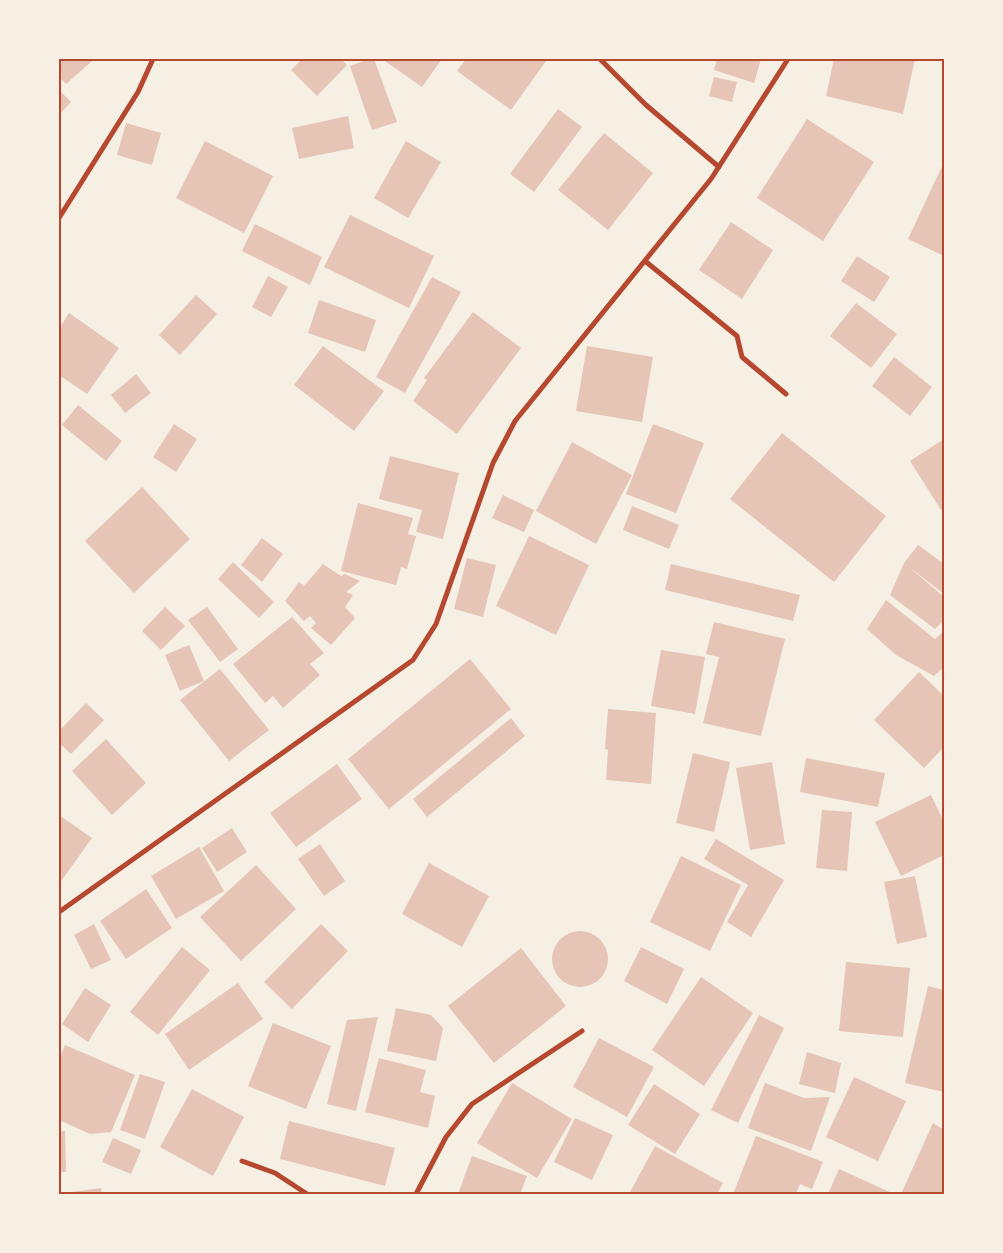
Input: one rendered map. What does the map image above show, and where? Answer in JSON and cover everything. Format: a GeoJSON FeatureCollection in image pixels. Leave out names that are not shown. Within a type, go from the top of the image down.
{"type":"FeatureCollection","features":[{"type":"Feature","properties":{"kind":"street"},"geometry":{"type":"LineString","coordinates":[[59,218],[138,92],[153,59]]}},
{"type":"Feature","properties":{"kind":"street"},"geometry":{"type":"LineString","coordinates":[[600,59],[646,105],[718,167]]}},
{"type":"Feature","properties":{"kind":"street"},"geometry":{"type":"LineString","coordinates":[[59,912],[413,660],[436,624],[493,463],[515,421],[718,167],[788,59]]}},
{"type":"Feature","properties":{"kind":"street"},"geometry":{"type":"LineString","coordinates":[[645,260],[737,336],[742,357],[786,394]]}},
{"type":"Feature","properties":{"kind":"street"},"geometry":{"type":"LineString","coordinates":[[416,1194],[446,1137],[472,1104],[582,1032]]}},
{"type":"Feature","properties":{"kind":"street"},"geometry":{"type":"LineString","coordinates":[[242,1161],[275,1173],[307,1194]]}},
{"type":"Feature","properties":{"kind":"building"},"geometry":{"type":"Polygon","coordinates":[[[59,59],[90,59],[92,61],[66,84],[59,76],[59,59]]]}},
{"type":"Feature","properties":{"kind":"building"},"geometry":{"type":"Polygon","coordinates":[[[302,59],[341,59],[347,65],[317,96],[291,70],[302,59]]]}},
{"type":"Feature","properties":{"kind":"building"},"geometry":{"type":"Polygon","coordinates":[[[374,59],[397,122],[372,130],[350,66],[374,59]]]}},
{"type":"Feature","properties":{"kind":"building"},"geometry":{"type":"Polygon","coordinates":[[[382,59],[442,59],[422,87],[382,59]]]}},
{"type":"Feature","properties":{"kind":"building"},"geometry":{"type":"Polygon","coordinates":[[[466,59],[542,59],[546,61],[511,110],[457,71],[466,59]]]}},
{"type":"Feature","properties":{"kind":"building"},"geometry":{"type":"Polygon","coordinates":[[[717,59],[761,59],[754,83],[714,70],[717,59]]]}},
{"type":"Feature","properties":{"kind":"building"},"geometry":{"type":"Polygon","coordinates":[[[834,59],[915,59],[903,114],[826,96],[834,59]]]}},
{"type":"Feature","properties":{"kind":"building"},"geometry":{"type":"Polygon","coordinates":[[[714,77],[737,82],[732,102],[709,96],[714,77]]]}},
{"type":"Feature","properties":{"kind":"building"},"geometry":{"type":"Polygon","coordinates":[[[59,90],[71,102],[59,115],[59,90]]]}},
{"type":"Feature","properties":{"kind":"building"},"geometry":{"type":"Polygon","coordinates":[[[558,109],[582,127],[534,192],[510,174],[558,109]]]}},
{"type":"Feature","properties":{"kind":"building"},"geometry":{"type":"Polygon","coordinates":[[[348,116],[354,148],[299,159],[292,128],[348,116]]]}},
{"type":"Feature","properties":{"kind":"building"},"geometry":{"type":"Polygon","coordinates":[[[807,119],[874,162],[823,241],[757,198],[807,119]]]}},
{"type":"Feature","properties":{"kind":"building"},"geometry":{"type":"Polygon","coordinates":[[[126,123],[161,133],[152,165],[117,155],[126,123]]]}},
{"type":"Feature","properties":{"kind":"building"},"geometry":{"type":"Polygon","coordinates":[[[604,133],[653,173],[608,230],[558,190],[604,133]]]}},
{"type":"Feature","properties":{"kind":"building"},"geometry":{"type":"Polygon","coordinates":[[[205,141],[273,176],[244,233],[176,198],[205,141]]]}},
{"type":"Feature","properties":{"kind":"building"},"geometry":{"type":"Polygon","coordinates":[[[406,141],[441,162],[408,218],[374,198],[406,141]]]}},
{"type":"Feature","properties":{"kind":"building"},"geometry":{"type":"Polygon","coordinates":[[[944,162],[944,256],[908,239],[944,162]]]}},
{"type":"Feature","properties":{"kind":"building"},"geometry":{"type":"Polygon","coordinates":[[[350,215],[434,256],[409,308],[324,267],[350,215]]]}},
{"type":"Feature","properties":{"kind":"building"},"geometry":{"type":"Polygon","coordinates":[[[731,222],[773,250],[742,299],[699,270],[731,222]]]}},
{"type":"Feature","properties":{"kind":"building"},"geometry":{"type":"Polygon","coordinates":[[[255,224],[322,257],[310,285],[242,251],[255,224]]]}},
{"type":"Feature","properties":{"kind":"building"},"geometry":{"type":"Polygon","coordinates":[[[857,256],[890,277],[874,302],[841,281],[857,256]]]}},
{"type":"Feature","properties":{"kind":"building"},"geometry":{"type":"Polygon","coordinates":[[[268,276],[288,287],[271,317],[252,307],[268,276]]]}},
{"type":"Feature","properties":{"kind":"building"},"geometry":{"type":"Polygon","coordinates":[[[432,277],[461,292],[405,393],[376,377],[432,277]]]}},
{"type":"Feature","properties":{"kind":"building"},"geometry":{"type":"Polygon","coordinates":[[[196,295],[217,314],[180,355],[159,335],[196,295]]]}},
{"type":"Feature","properties":{"kind":"building"},"geometry":{"type":"Polygon","coordinates":[[[319,300],[376,320],[365,352],[308,333],[319,300]]]}},
{"type":"Feature","properties":{"kind":"building"},"geometry":{"type":"Polygon","coordinates":[[[856,303],[897,334],[871,368],[830,336],[856,303]]]}},
{"type":"Feature","properties":{"kind":"building"},"geometry":{"type":"Polygon","coordinates":[[[473,312],[521,348],[457,434],[413,401],[427,380],[424,378],[473,312]]]}},
{"type":"Feature","properties":{"kind":"building"},"geometry":{"type":"Polygon","coordinates":[[[69,313],[119,348],[87,394],[59,375],[59,329],[69,313]]]}},
{"type":"Feature","properties":{"kind":"building"},"geometry":{"type":"Polygon","coordinates":[[[323,346],[384,391],[354,431],[294,385],[323,346]]]}},
{"type":"Feature","properties":{"kind":"building"},"geometry":{"type":"Polygon","coordinates":[[[587,346],[653,357],[642,422],[576,411],[587,346]]]}},
{"type":"Feature","properties":{"kind":"building"},"geometry":{"type":"Polygon","coordinates":[[[894,357],[932,387],[910,416],[872,386],[894,357]]]}},
{"type":"Feature","properties":{"kind":"building"},"geometry":{"type":"Polygon","coordinates":[[[136,374],[151,393],[125,413],[111,395],[136,374]]]}},
{"type":"Feature","properties":{"kind":"building"},"geometry":{"type":"Polygon","coordinates":[[[78,405],[122,441],[106,461],[62,425],[78,405]]]}},
{"type":"Feature","properties":{"kind":"building"},"geometry":{"type":"Polygon","coordinates":[[[174,424],[197,439],[176,472],[153,457],[174,424]]]}},
{"type":"Feature","properties":{"kind":"building"},"geometry":{"type":"Polygon","coordinates":[[[653,424],[704,443],[676,513],[626,494],[653,424]]]}},
{"type":"Feature","properties":{"kind":"building"},"geometry":{"type":"Polygon","coordinates":[[[782,433],[886,516],[834,582],[730,499],[782,433]]]}},
{"type":"Feature","properties":{"kind":"building"},"geometry":{"type":"Polygon","coordinates":[[[944,439],[944,507],[941,510],[910,461],[944,439]]]}},
{"type":"Feature","properties":{"kind":"building"},"geometry":{"type":"Polygon","coordinates":[[[572,442],[632,475],[596,544],[536,511],[572,442]]]}},
{"type":"Feature","properties":{"kind":"building"},"geometry":{"type":"Polygon","coordinates":[[[390,456],[459,473],[443,539],[416,532],[422,510],[379,499],[390,456]]]}},
{"type":"Feature","properties":{"kind":"building"},"geometry":{"type":"Polygon","coordinates":[[[142,487],[190,539],[134,593],[85,541],[142,487]]]}},
{"type":"Feature","properties":{"kind":"building"},"geometry":{"type":"Polygon","coordinates":[[[503,495],[534,510],[524,532],[492,518],[503,495]]]}},
{"type":"Feature","properties":{"kind":"building"},"geometry":{"type":"Polygon","coordinates":[[[358,503],[413,518],[408,534],[416,536],[407,569],[401,567],[396,585],[341,571],[358,503]]]}},
{"type":"Feature","properties":{"kind":"building"},"geometry":{"type":"Polygon","coordinates":[[[632,506],[679,525],[669,549],[623,530],[632,506]]]}},
{"type":"Feature","properties":{"kind":"building"},"geometry":{"type":"Polygon","coordinates":[[[529,536],[589,565],[556,635],[496,606],[529,536]]]}},
{"type":"Feature","properties":{"kind":"building"},"geometry":{"type":"Polygon","coordinates":[[[262,538],[283,554],[262,582],[241,565],[262,538]]]}},
{"type":"Feature","properties":{"kind":"building"},"geometry":{"type":"Polygon","coordinates":[[[918,545],[944,564],[944,587],[941,591],[944,588],[944,594],[908,566],[944,597],[944,620],[935,629],[890,595],[904,563],[918,545]]]}},
{"type":"Feature","properties":{"kind":"building"},"geometry":{"type":"Polygon","coordinates":[[[467,558],[496,565],[483,617],[454,609],[467,558]]]}},
{"type":"Feature","properties":{"kind":"building"},"geometry":{"type":"Polygon","coordinates":[[[233,562],[274,602],[259,618],[218,579],[233,562]]]}},
{"type":"Feature","properties":{"kind":"building"},"geometry":{"type":"Polygon","coordinates":[[[323,564],[341,576],[345,574],[360,581],[346,592],[353,595],[345,607],[355,618],[331,645],[311,628],[316,623],[310,616],[304,621],[285,601],[299,582],[304,586],[323,564]]]}},
{"type":"Feature","properties":{"kind":"building"},"geometry":{"type":"Polygon","coordinates":[[[671,564],[800,595],[793,621],[665,590],[671,564]]]}},
{"type":"Feature","properties":{"kind":"building"},"geometry":{"type":"Polygon","coordinates":[[[886,600],[935,639],[944,631],[944,667],[934,676],[896,655],[867,629],[886,600]]]}},
{"type":"Feature","properties":{"kind":"building"},"geometry":{"type":"Polygon","coordinates":[[[165,607],[185,626],[161,650],[142,631],[165,607]]]}},
{"type":"Feature","properties":{"kind":"building"},"geometry":{"type":"Polygon","coordinates":[[[207,607],[238,649],[220,662],[188,620],[207,607]]]}},
{"type":"Feature","properties":{"kind":"building"},"geometry":{"type":"Polygon","coordinates":[[[292,617],[324,653],[310,664],[320,675],[283,708],[273,696],[265,703],[233,664],[292,617]]]}},
{"type":"Feature","properties":{"kind":"building"},"geometry":{"type":"Polygon","coordinates":[[[714,622],[785,639],[761,736],[703,723],[719,657],[706,654],[714,622]]]}},
{"type":"Feature","properties":{"kind":"building"},"geometry":{"type":"Polygon","coordinates":[[[189,645],[204,681],[180,691],[165,655],[189,645]]]}},
{"type":"Feature","properties":{"kind":"building"},"geometry":{"type":"Polygon","coordinates":[[[661,650],[705,657],[695,714],[651,706],[661,650]]]}},
{"type":"Feature","properties":{"kind":"building"},"geometry":{"type":"Polygon","coordinates":[[[470,659],[511,709],[389,809],[348,759],[470,659]]]}},
{"type":"Feature","properties":{"kind":"building"},"geometry":{"type":"Polygon","coordinates":[[[220,669],[269,730],[229,761],[180,700],[220,669]]]}},
{"type":"Feature","properties":{"kind":"building"},"geometry":{"type":"Polygon","coordinates":[[[919,672],[944,696],[944,747],[924,768],[874,720],[919,672]]]}},
{"type":"Feature","properties":{"kind":"building"},"geometry":{"type":"Polygon","coordinates":[[[86,703],[104,720],[71,754],[59,743],[59,731],[86,703]]]}},
{"type":"Feature","properties":{"kind":"building"},"geometry":{"type":"Polygon","coordinates":[[[608,709],[656,713],[651,784],[606,780],[608,750],[605,749],[608,709]]]}},
{"type":"Feature","properties":{"kind":"building"},"geometry":{"type":"Polygon","coordinates":[[[511,718],[525,736],[427,817],[413,799],[511,718]]]}},
{"type":"Feature","properties":{"kind":"building"},"geometry":{"type":"Polygon","coordinates":[[[106,739],[146,783],[112,815],[72,771],[106,739]]]}},
{"type":"Feature","properties":{"kind":"building"},"geometry":{"type":"Polygon","coordinates":[[[693,753],[730,762],[714,832],[676,823],[693,753]]]}},
{"type":"Feature","properties":{"kind":"building"},"geometry":{"type":"Polygon","coordinates":[[[806,758],[885,773],[878,807],[800,792],[806,758]]]}},
{"type":"Feature","properties":{"kind":"building"},"geometry":{"type":"Polygon","coordinates":[[[772,762],[785,844],[750,850],[736,768],[772,762]]]}},
{"type":"Feature","properties":{"kind":"building"},"geometry":{"type":"Polygon","coordinates":[[[337,764],[362,799],[296,847],[270,813],[337,764]]]}},
{"type":"Feature","properties":{"kind":"building"},"geometry":{"type":"Polygon","coordinates":[[[931,795],[944,822],[944,855],[901,876],[875,822],[931,795]]]}},
{"type":"Feature","properties":{"kind":"building"},"geometry":{"type":"Polygon","coordinates":[[[822,810],[852,812],[847,871],[816,868],[822,810]]]}},
{"type":"Feature","properties":{"kind":"building"},"geometry":{"type":"Polygon","coordinates":[[[59,815],[92,838],[59,884],[59,815]]]}},
{"type":"Feature","properties":{"kind":"building"},"geometry":{"type":"Polygon","coordinates":[[[232,828],[247,852],[217,872],[202,848],[232,828]]]}},
{"type":"Feature","properties":{"kind":"building"},"geometry":{"type":"Polygon","coordinates":[[[716,839],[784,880],[751,937],[727,922],[748,885],[704,859],[716,839]]]}},
{"type":"Feature","properties":{"kind":"building"},"geometry":{"type":"Polygon","coordinates":[[[320,844],[345,881],[324,896],[298,859],[320,844]]]}},
{"type":"Feature","properties":{"kind":"building"},"geometry":{"type":"Polygon","coordinates":[[[199,847],[224,891],[176,919],[151,876],[199,847]]]}},
{"type":"Feature","properties":{"kind":"building"},"geometry":{"type":"Polygon","coordinates":[[[681,856],[741,885],[710,951],[650,922],[681,856]]]}},
{"type":"Feature","properties":{"kind":"building"},"geometry":{"type":"Polygon","coordinates":[[[429,863],[489,896],[462,947],[402,914],[429,863]]]}},
{"type":"Feature","properties":{"kind":"building"},"geometry":{"type":"Polygon","coordinates":[[[256,865],[296,909],[241,961],[200,917],[256,865]]]}},
{"type":"Feature","properties":{"kind":"building"},"geometry":{"type":"Polygon","coordinates":[[[915,876],[927,937],[897,944],[884,882],[915,876]]]}},
{"type":"Feature","properties":{"kind":"building"},"geometry":{"type":"Polygon","coordinates":[[[146,889],[172,928],[126,959],[100,921],[146,889]]]}},
{"type":"Feature","properties":{"kind":"building"},"geometry":{"type":"Polygon","coordinates":[[[94,924],[111,960],[91,969],[74,935],[94,924]]]}},
{"type":"Feature","properties":{"kind":"building"},"geometry":{"type":"Polygon","coordinates":[[[321,924],[348,951],[292,1009],[264,982],[321,924]]]}},
{"type":"Feature","properties":{"kind":"building"},"geometry":{"type":"Polygon","coordinates":[[[574,931],[586,931],[596,935],[604,943],[608,959],[604,975],[596,983],[586,987],[574,987],[564,983],[556,975],[552,965],[552,953],[556,943],[564,935],[574,931]]]}},
{"type":"Feature","properties":{"kind":"building"},"geometry":{"type":"Polygon","coordinates":[[[182,947],[210,970],[158,1035],[130,1012],[182,947]]]}},
{"type":"Feature","properties":{"kind":"building"},"geometry":{"type":"Polygon","coordinates":[[[641,947],[684,969],[667,1004],[624,981],[641,947]]]}},
{"type":"Feature","properties":{"kind":"building"},"geometry":{"type":"Polygon","coordinates":[[[521,948],[566,1006],[494,1063],[448,1006],[521,948]]]}},
{"type":"Feature","properties":{"kind":"building"},"geometry":{"type":"Polygon","coordinates":[[[846,962],[910,968],[903,1037],[839,1031],[846,962]]]}},
{"type":"Feature","properties":{"kind":"building"},"geometry":{"type":"Polygon","coordinates":[[[701,977],[753,1013],[704,1086],[652,1050],[701,977]]]}},
{"type":"Feature","properties":{"kind":"building"},"geometry":{"type":"Polygon","coordinates":[[[238,983],[263,1019],[189,1070],[165,1034],[238,983]]]}},
{"type":"Feature","properties":{"kind":"building"},"geometry":{"type":"Polygon","coordinates":[[[928,986],[944,990],[944,1092],[905,1083],[928,986]]]}},
{"type":"Feature","properties":{"kind":"building"},"geometry":{"type":"Polygon","coordinates":[[[85,988],[111,1005],[88,1042],[62,1024],[85,988]]]}},
{"type":"Feature","properties":{"kind":"building"},"geometry":{"type":"Polygon","coordinates":[[[396,1008],[431,1015],[443,1028],[436,1061],[387,1051],[396,1008]]]}},
{"type":"Feature","properties":{"kind":"building"},"geometry":{"type":"Polygon","coordinates":[[[759,1015],[784,1028],[738,1123],[711,1110],[759,1015]]]}},
{"type":"Feature","properties":{"kind":"building"},"geometry":{"type":"Polygon","coordinates":[[[378,1017],[356,1111],[327,1104],[347,1020],[378,1017]]]}},
{"type":"Feature","properties":{"kind":"building"},"geometry":{"type":"Polygon","coordinates":[[[273,1023],[331,1046],[306,1109],[248,1086],[273,1023]]]}},
{"type":"Feature","properties":{"kind":"building"},"geometry":{"type":"Polygon","coordinates":[[[599,1038],[654,1067],[627,1117],[573,1087],[599,1038]]]}},
{"type":"Feature","properties":{"kind":"building"},"geometry":{"type":"Polygon","coordinates":[[[65,1045],[135,1075],[111,1132],[90,1134],[59,1120],[59,1060],[65,1045]]]}},
{"type":"Feature","properties":{"kind":"building"},"geometry":{"type":"Polygon","coordinates":[[[807,1052],[841,1063],[835,1093],[799,1084],[807,1052]]]}},
{"type":"Feature","properties":{"kind":"building"},"geometry":{"type":"Polygon","coordinates":[[[379,1058],[426,1070],[420,1092],[435,1096],[428,1128],[365,1112],[379,1058]]]}},
{"type":"Feature","properties":{"kind":"building"},"geometry":{"type":"Polygon","coordinates":[[[140,1074],[165,1082],[145,1139],[120,1130],[140,1074]]]}},
{"type":"Feature","properties":{"kind":"building"},"geometry":{"type":"Polygon","coordinates":[[[854,1077],[906,1101],[878,1161],[826,1137],[854,1077]]]}},
{"type":"Feature","properties":{"kind":"building"},"geometry":{"type":"Polygon","coordinates":[[[512,1083],[572,1119],[537,1178],[477,1143],[512,1083]]]}},
{"type":"Feature","properties":{"kind":"building"},"geometry":{"type":"Polygon","coordinates":[[[765,1083],[804,1098],[830,1097],[811,1151],[748,1128],[765,1083]]]}},
{"type":"Feature","properties":{"kind":"building"},"geometry":{"type":"Polygon","coordinates":[[[654,1084],[700,1114],[675,1154],[628,1125],[654,1084]]]}},
{"type":"Feature","properties":{"kind":"building"},"geometry":{"type":"Polygon","coordinates":[[[192,1089],[244,1117],[213,1176],[160,1147],[192,1089]]]}},
{"type":"Feature","properties":{"kind":"building"},"geometry":{"type":"Polygon","coordinates":[[[575,1118],[613,1135],[592,1180],[554,1162],[575,1118]]]}},
{"type":"Feature","properties":{"kind":"building"},"geometry":{"type":"Polygon","coordinates":[[[289,1121],[395,1148],[385,1186],[280,1159],[289,1121]]]}},
{"type":"Feature","properties":{"kind":"building"},"geometry":{"type":"Polygon","coordinates":[[[933,1123],[944,1130],[944,1194],[901,1194],[933,1123]]]}},
{"type":"Feature","properties":{"kind":"building"},"geometry":{"type":"Polygon","coordinates":[[[59,1131],[65,1131],[66,1172],[59,1172],[59,1131]]]}},
{"type":"Feature","properties":{"kind":"building"},"geometry":{"type":"Polygon","coordinates":[[[756,1136],[823,1162],[812,1189],[800,1184],[796,1194],[733,1194],[756,1136]]]}},
{"type":"Feature","properties":{"kind":"building"},"geometry":{"type":"Polygon","coordinates":[[[113,1138],[141,1150],[131,1174],[102,1162],[113,1138]]]}},
{"type":"Feature","properties":{"kind":"building"},"geometry":{"type":"Polygon","coordinates":[[[655,1146],[723,1183],[717,1194],[629,1194],[655,1146]]]}},
{"type":"Feature","properties":{"kind":"building"},"geometry":{"type":"Polygon","coordinates":[[[472,1156],[527,1176],[520,1194],[458,1194],[472,1156]]]}},
{"type":"Feature","properties":{"kind":"building"},"geometry":{"type":"Polygon","coordinates":[[[839,1169],[894,1194],[828,1194],[839,1169]]]}},
{"type":"Feature","properties":{"kind":"building"},"geometry":{"type":"Polygon","coordinates":[[[101,1188],[102,1194],[64,1194],[64,1193],[101,1188]]]}}]}
